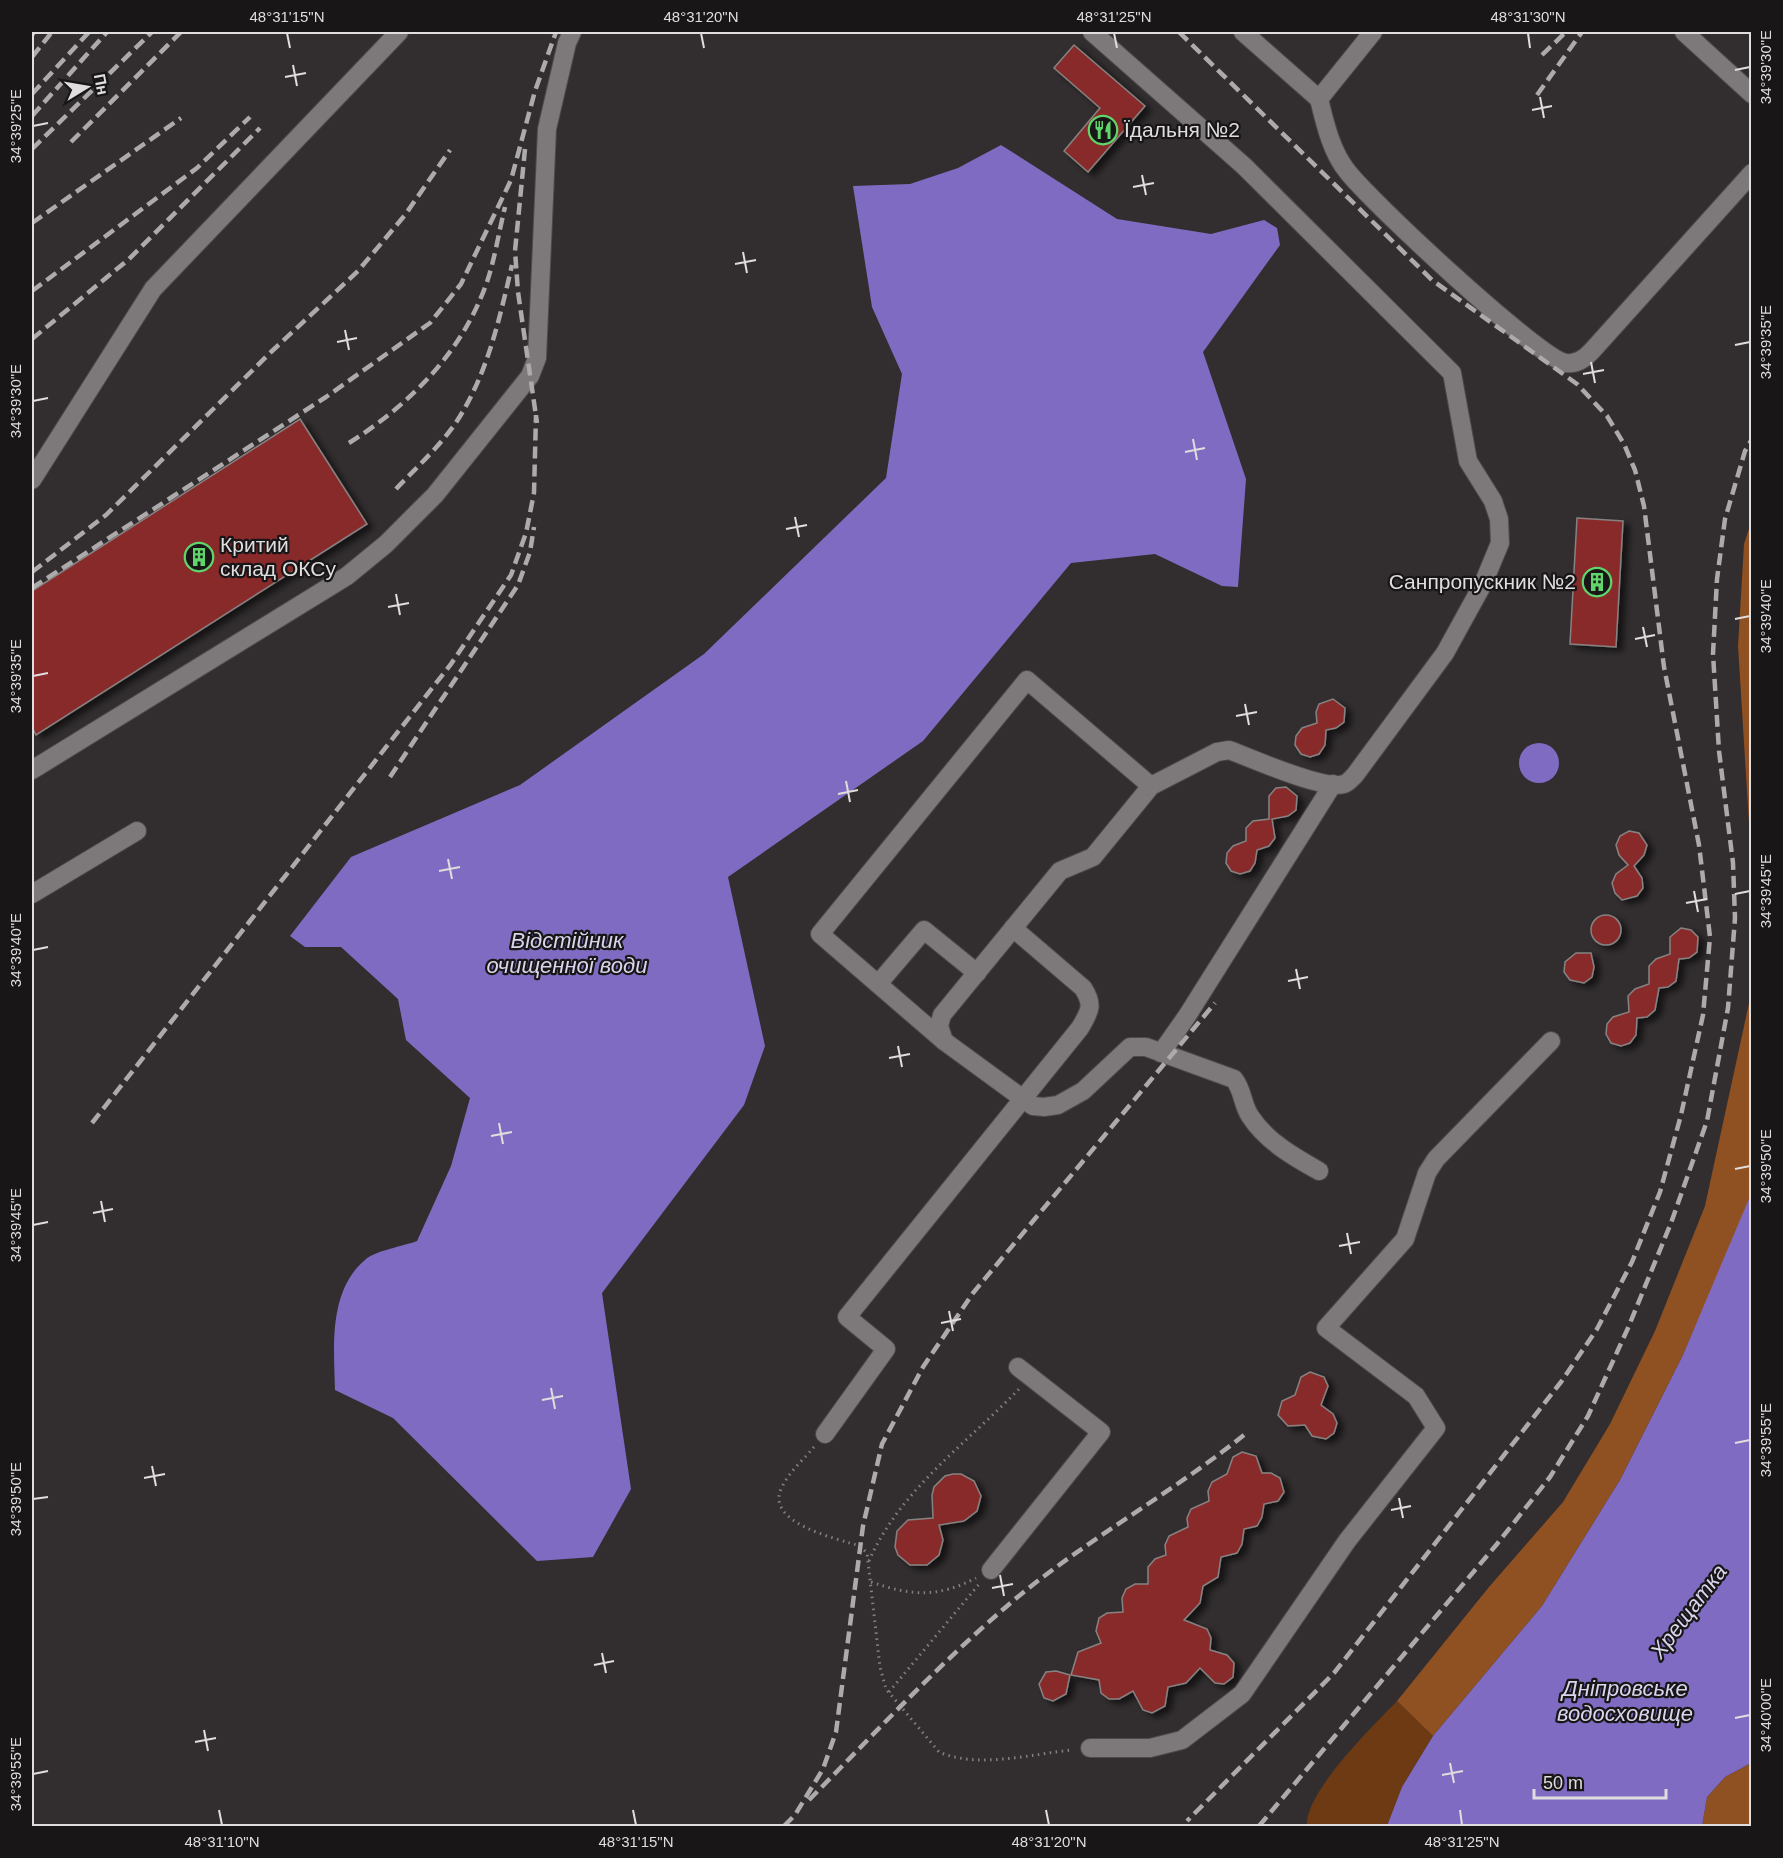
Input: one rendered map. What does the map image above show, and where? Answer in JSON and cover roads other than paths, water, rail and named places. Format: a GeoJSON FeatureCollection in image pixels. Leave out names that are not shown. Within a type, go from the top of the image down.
{"type":"FeatureCollection","features":[{"type":"Feature","properties":{"kind":"lane"},"geometry":{"type":"LineString","coordinates":[[32,480],[153,289],[399,32]]}},
{"type":"Feature","properties":{"kind":"lane"},"geometry":{"type":"LineString","coordinates":[[32,770],[347,576],[386,544],[435,495],[530,376],[537,358],[547,129],[567,43],[572,32]]}},
{"type":"Feature","properties":{"kind":"lane"},"geometry":{"type":"LineString","coordinates":[[944,1041],[939,1026],[942,1016],[1013,928],[1060,871],[1093,857],[1151,786],[1217,752],[1229,750],[1304,778],[1345,784],[1355,775],[1445,653],[1483,584],[1500,543],[1496,510],[1468,461],[1452,373],[1244,166],[1092,32]]}},
{"type":"Feature","properties":{"kind":"lane"},"geometry":{"type":"LineString","coordinates":[[1243,32],[1319,99],[1326,130],[1345,170],[1391,220],[1527,338],[1560,362],[1578,363],[1599,343],[1752,173]]}},
{"type":"Feature","properties":{"kind":"lane"},"geometry":{"type":"LineString","coordinates":[[1319,99],[1373,32]]}},
{"type":"Feature","properties":{"kind":"lane"},"geometry":{"type":"LineString","coordinates":[[1684,32],[1752,94]]}},
{"type":"Feature","properties":{"kind":"lane"},"geometry":{"type":"LineString","coordinates":[[1151,786],[1027,680],[820,934],[944,1041],[1033,1106],[1058,1105],[1083,1091],[1130,1047],[1146,1047],[1234,1079],[1241,1088],[1249,1115],[1269,1137],[1293,1157],[1319,1171]]}},
{"type":"Feature","properties":{"kind":"lane"},"geometry":{"type":"LineString","coordinates":[[1161,1053],[1194,1006],[1333,784]]}},
{"type":"Feature","properties":{"kind":"lane"},"geometry":{"type":"LineString","coordinates":[[32,894],[137,831]]}},
{"type":"Feature","properties":{"kind":"lane"},"geometry":{"type":"LineString","coordinates":[[825,1434],[886,1349],[847,1317],[1080,1028],[1091,1010],[1091,1000],[1083,988],[1013,928]]}},
{"type":"Feature","properties":{"kind":"lane"},"geometry":{"type":"LineString","coordinates":[[878,984],[924,930],[977,973]]}},
{"type":"Feature","properties":{"kind":"lane"},"geometry":{"type":"LineString","coordinates":[[1090,1748],[1150,1748],[1182,1740],[1242,1694],[1347,1541],[1436,1428],[1416,1396],[1326,1328],[1405,1239],[1423,1192],[1427,1173],[1436,1159],[1551,1041]]}},
{"type":"Feature","properties":{"kind":"lane"},"geometry":{"type":"LineString","coordinates":[[991,1570],[1101,1432],[1024,1372]]}},
{"type":"Feature","properties":{"kind":"water","name":"Відстійник очищенної води"},"geometry":{"type":"Polygon","coordinates":[[[1001,145],[1117,219],[1211,234],[1264,220],[1277,228],[1280,245],[1203,352],[1246,479],[1238,587],[1222,586],[1155,554],[1071,563],[923,741],[728,877],[765,1046],[744,1105],[602,1293],[631,1489],[593,1557],[537,1561],[393,1418],[335,1390],[334,1339],[339,1304],[345,1287],[353,1273],[369,1257],[417,1241],[451,1166],[470,1098],[406,1040],[398,999],[341,947],[305,947],[290,936],[351,857],[520,785],[704,654],[886,478],[902,374],[872,307],[853,186],[910,184],[958,168],[1001,145]]]}},
{"type":"Feature","properties":{"kind":"water"},"geometry":{"type":"Polygon","coordinates":[[[1539,743],[1547,744],[1553,749],[1558,755],[1558,771],[1553,777],[1547,782],[1539,783],[1531,782],[1525,777],[1520,771],[1519,763],[1520,755],[1525,749],[1531,744],[1539,743]]]}},
{"type":"Feature","properties":{"kind":"water","name":"Дніпровське водосховище"},"geometry":{"type":"Polygon","coordinates":[[[1751,1194],[1751,1763],[1725,1777],[1707,1797],[1702,1826],[1387,1826],[1402,1787],[1433,1736],[1542,1606],[1620,1480],[1683,1355],[1751,1194]]]}},
{"type":"Feature","properties":{"kind":"railway"},"geometry":{"type":"LineString","coordinates":[[32,57],[52,32]]}},
{"type":"Feature","properties":{"kind":"railway"},"geometry":{"type":"LineString","coordinates":[[32,94],[89,32]]}},
{"type":"Feature","properties":{"kind":"railway"},"geometry":{"type":"LineString","coordinates":[[32,116],[107,32]]}},
{"type":"Feature","properties":{"kind":"railway"},"geometry":{"type":"LineString","coordinates":[[32,149],[152,32]]}},
{"type":"Feature","properties":{"kind":"railway"},"geometry":{"type":"LineString","coordinates":[[71,142],[181,32]]}},
{"type":"Feature","properties":{"kind":"railway"},"geometry":{"type":"LineString","coordinates":[[32,588],[326,397],[430,323],[461,284],[511,180],[535,91],[556,32]]}},
{"type":"Feature","properties":{"kind":"railway"},"geometry":{"type":"LineString","coordinates":[[1179,32],[1432,280],[1577,384],[1607,416],[1624,444],[1635,470],[1644,506],[1664,667],[1699,845],[1710,937],[1703,1015],[1681,1115],[1660,1192],[1632,1262],[1597,1329],[1561,1382],[1334,1673],[1187,1821]]}},
{"type":"Feature","properties":{"kind":"railway"},"geometry":{"type":"LineString","coordinates":[[1542,55],[1566,32]]}},
{"type":"Feature","properties":{"kind":"railway"},"geometry":{"type":"LineString","coordinates":[[1537,95],[1582,32]]}},
{"type":"Feature","properties":{"kind":"railway"},"geometry":{"type":"LineString","coordinates":[[32,291],[197,168],[250,117]]}},
{"type":"Feature","properties":{"kind":"railway"},"geometry":{"type":"LineString","coordinates":[[32,223],[181,118]]}},
{"type":"Feature","properties":{"kind":"railway"},"geometry":{"type":"LineString","coordinates":[[32,339],[129,259],[260,128]]}},
{"type":"Feature","properties":{"kind":"railway"},"geometry":{"type":"LineString","coordinates":[[525,149],[515,251],[518,292],[537,423]]}},
{"type":"Feature","properties":{"kind":"railway"},"geometry":{"type":"LineString","coordinates":[[32,572],[106,515],[271,352],[358,271],[405,215],[450,150]]}},
{"type":"Feature","properties":{"kind":"railway"},"geometry":{"type":"LineString","coordinates":[[349,443],[413,394],[432,374],[463,332],[487,282],[505,207]]}},
{"type":"Feature","properties":{"kind":"railway"},"geometry":{"type":"LineString","coordinates":[[396,489],[427,458],[455,424],[476,387],[491,348],[512,265]]}},
{"type":"Feature","properties":{"kind":"railway"},"geometry":{"type":"LineString","coordinates":[[92,1123],[451,664],[511,575],[526,533],[534,493],[536,415]]}},
{"type":"Feature","properties":{"kind":"railway"},"geometry":{"type":"LineString","coordinates":[[1259,1826],[1497,1544],[1550,1477],[1588,1416],[1628,1328],[1671,1223],[1707,1121],[1728,1008],[1735,918],[1733,863],[1719,751],[1713,654],[1717,579],[1725,519],[1745,451],[1752,439]]}},
{"type":"Feature","properties":{"kind":"railway"},"geometry":{"type":"LineString","coordinates":[[390,777],[518,585],[530,552],[534,527]]}},
{"type":"Feature","properties":{"kind":"railway"},"geometry":{"type":"LineString","coordinates":[[784,1826],[795,1815],[823,1769],[836,1732],[863,1526],[882,1444],[923,1367],[973,1293],[1215,1003]]}},
{"type":"Feature","properties":{"kind":"railway"},"geometry":{"type":"LineString","coordinates":[[809,1800],[941,1666],[996,1615],[1079,1551],[1244,1435]]}},
{"type":"Feature","properties":{"kind":"place","name":"Їдальня №2"},"geometry":{"type":"Point","coordinates":[1103,130]}},
{"type":"Feature","properties":{"kind":"place","name":"Критий склад ОКСу"},"geometry":{"type":"Point","coordinates":[199,557]}},
{"type":"Feature","properties":{"kind":"place","name":"Санпропускник №2"},"geometry":{"type":"Point","coordinates":[1597,582]}},
{"type":"Feature","properties":{"kind":"water label","name":"Хрещатка"},"geometry":{"type":"Point","coordinates":[1688,1611]}}]}
